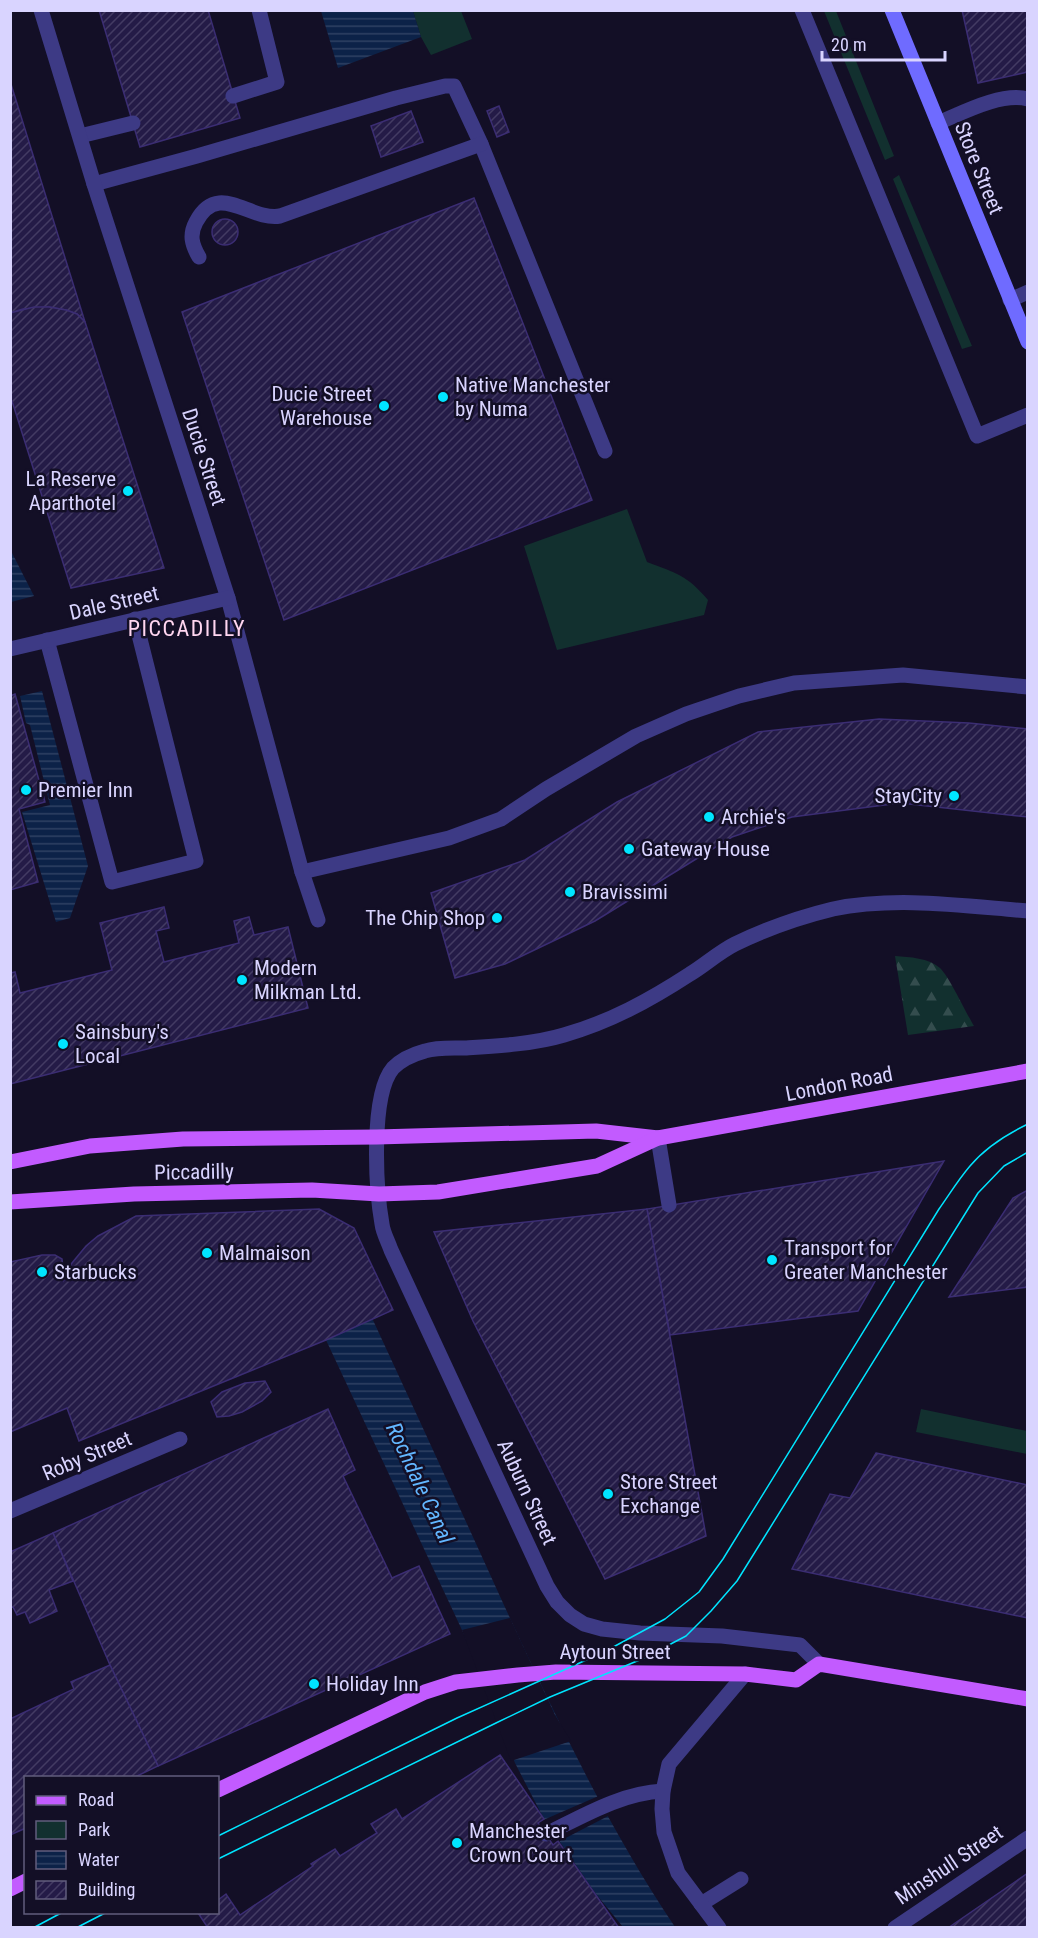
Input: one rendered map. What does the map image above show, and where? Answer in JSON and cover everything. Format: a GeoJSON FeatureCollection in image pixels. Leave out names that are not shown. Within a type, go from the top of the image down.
{"type":"FeatureCollection","features":[{"type":"Feature","properties":{"kind":"main road","name":"London Road"},"geometry":{"type":"LineString","coordinates":[[379,1194],[438,1192],[597,1166],[658,1138],[1028,1071]]}},
{"type":"Feature","properties":{"kind":"main road","name":"London Road"},"geometry":{"type":"LineString","coordinates":[[377,1137],[596,1131],[658,1138]]}},
{"type":"Feature","properties":{"kind":"main road","name":"Piccadilly"},"geometry":{"type":"LineString","coordinates":[[10,1162],[90,1146],[172,1140],[377,1137]]}},
{"type":"Feature","properties":{"kind":"main road","name":"Piccadilly"},"geometry":{"type":"LineString","coordinates":[[10,1202],[134,1194],[312,1190],[379,1194]]}},
{"type":"Feature","properties":{"kind":"main road","name":"Aytoun Street"},"geometry":{"type":"LineString","coordinates":[[219,1790],[425,1692],[456,1682],[556,1672],[745,1674],[796,1680],[819,1664]]}},
{"type":"Feature","properties":{"kind":"main road"},"geometry":{"type":"LineString","coordinates":[[819,1664],[1028,1699]]}},
{"type":"Feature","properties":{"kind":"main road"},"geometry":{"type":"LineString","coordinates":[[10,1889],[24,1882]]}},
{"type":"Feature","properties":{"kind":"street","name":"Ducie Street"},"geometry":{"type":"LineString","coordinates":[[41,10],[94,184],[228,598],[302,872],[318,920]]}},
{"type":"Feature","properties":{"kind":"street"},"geometry":{"type":"LineString","coordinates":[[233,96],[277,82],[259,10]]}},
{"type":"Feature","properties":{"kind":"street"},"geometry":{"type":"LineString","coordinates":[[802,10],[976,436],[1028,415]]}},
{"type":"Feature","properties":{"kind":"street","name":"Store Street"},"geometry":{"type":"LineString","coordinates":[[892,10],[1028,342]]}},
{"type":"Feature","properties":{"kind":"street"},"geometry":{"type":"LineString","coordinates":[[94,184],[396,98],[448,85],[456,88],[481,144],[605,451]]}},
{"type":"Feature","properties":{"kind":"street"},"geometry":{"type":"LineString","coordinates":[[938,123],[997,100],[1021,97],[1028,99]]}},
{"type":"Feature","properties":{"kind":"street"},"geometry":{"type":"LineString","coordinates":[[80,136],[133,123]]}},
{"type":"Feature","properties":{"kind":"street"},"geometry":{"type":"LineString","coordinates":[[199,257],[192,239],[192,230],[200,215],[214,204],[229,203],[264,215],[280,216],[481,144]]}},
{"type":"Feature","properties":{"kind":"street"},"geometry":{"type":"LineString","coordinates":[[1010,300],[1028,292]]}},
{"type":"Feature","properties":{"kind":"street","name":"Dale Street"},"geometry":{"type":"LineString","coordinates":[[10,649],[228,598]]}},
{"type":"Feature","properties":{"kind":"street"},"geometry":{"type":"LineString","coordinates":[[47,640],[112,882],[196,861],[135,619]]}},
{"type":"Feature","properties":{"kind":"street"},"geometry":{"type":"LineString","coordinates":[[302,872],[449,838],[501,819],[546,789],[636,736],[686,714],[739,696],[794,683],[903,675],[1028,687]]}},
{"type":"Feature","properties":{"kind":"street"},"geometry":{"type":"LineString","coordinates":[[377,1137],[385,1085],[394,1067],[413,1055],[426,1050],[531,1041],[561,1036],[602,1024],[651,999],[734,945],[775,926],[817,913],[852,906],[884,904],[1028,911]]}},
{"type":"Feature","properties":{"kind":"street","name":"Auburn Street"},"geometry":{"type":"LineString","coordinates":[[377,1137],[382,1226],[391,1250],[547,1586],[557,1602],[570,1615],[584,1624],[602,1629],[686,1636],[722,1636],[800,1645],[819,1664]]}},
{"type":"Feature","properties":{"kind":"street"},"geometry":{"type":"LineString","coordinates":[[658,1138],[669,1205]]}},
{"type":"Feature","properties":{"kind":"street","name":"Roby Street"},"geometry":{"type":"LineString","coordinates":[[10,1511],[180,1439]]}},
{"type":"Feature","properties":{"kind":"street"},"geometry":{"type":"LineString","coordinates":[[719,1928],[678,1873],[664,1832],[663,1791],[669,1764],[745,1674]]}},
{"type":"Feature","properties":{"kind":"street"},"geometry":{"type":"LineString","coordinates":[[546,1834],[615,1801],[653,1791],[663,1791]]}},
{"type":"Feature","properties":{"kind":"street","name":"Minshull Street"},"geometry":{"type":"LineString","coordinates":[[895,1928],[1028,1838]]}},
{"type":"Feature","properties":{"kind":"street"},"geometry":{"type":"LineString","coordinates":[[701,1904],[741,1879]]}},
{"type":"Feature","properties":{"kind":"green space"},"geometry":{"type":"Polygon","coordinates":[[[413,11],[461,11],[472,39],[431,55],[421,37],[413,11]]]}},
{"type":"Feature","properties":{"kind":"green space"},"geometry":{"type":"Polygon","coordinates":[[[824,11],[836,11],[894,156],[885,160],[824,11]]]}},
{"type":"Feature","properties":{"kind":"green space"},"geometry":{"type":"Polygon","coordinates":[[[899,175],[972,346],[962,349],[893,179],[899,175]]]}},
{"type":"Feature","properties":{"kind":"green space"},"geometry":{"type":"Polygon","coordinates":[[[627,509],[647,562],[674,572],[694,585],[708,600],[704,615],[557,650],[524,546],[627,509]]]}},
{"type":"Feature","properties":{"kind":"green space"},"geometry":{"type":"Polygon","coordinates":[[[895,956],[925,960],[940,968],[974,1026],[908,1035],[895,956]]]}},
{"type":"Feature","properties":{"kind":"green space"},"geometry":{"type":"Polygon","coordinates":[[[921,1409],[1027,1431],[1027,1454],[916,1432],[921,1409]]]}},
{"type":"Feature","properties":{"kind":"water"},"geometry":{"type":"Polygon","coordinates":[[[321,11],[413,11],[421,37],[338,68],[321,11]]]}},
{"type":"Feature","properties":{"kind":"water"},"geometry":{"type":"Polygon","coordinates":[[[10,549],[34,596],[11,602],[10,602],[10,549]]]}},
{"type":"Feature","properties":{"kind":"water"},"geometry":{"type":"Polygon","coordinates":[[[42,691],[88,866],[70,918],[56,922],[22,812],[50,805],[30,725],[26,723],[20,696],[42,691]]]}},
{"type":"Feature","properties":{"kind":"water","name":"Rochdale Canal"},"geometry":{"type":"Polygon","coordinates":[[[372,1318],[562,1728],[604,1809],[650,1889],[675,1927],[623,1927],[596,1894],[544,1819],[515,1763],[484,1680],[462,1630],[326,1340],[372,1318]]]}},
{"type":"Feature","properties":{"kind":"pier"},"geometry":{"type":"Polygon","coordinates":[[[510,1618],[555,1715],[571,1741],[511,1761],[462,1630],[510,1618]]]}},
{"type":"Feature","properties":{"kind":"pier"},"geometry":{"type":"Polygon","coordinates":[[[601,1795],[610,1815],[556,1843],[541,1821],[601,1795]]]}},
{"type":"Feature","properties":{"kind":"building"},"geometry":{"type":"Polygon","coordinates":[[[99,10],[208,10],[240,118],[140,147],[99,10]]]}},
{"type":"Feature","properties":{"kind":"building"},"geometry":{"type":"Polygon","coordinates":[[[962,10],[1028,10],[1028,72],[978,83],[962,10]]]}},
{"type":"Feature","properties":{"kind":"building"},"geometry":{"type":"Polygon","coordinates":[[[10,81],[85,322],[77,314],[49,307],[23,309],[10,313],[10,81]]]}},
{"type":"Feature","properties":{"kind":"building"},"geometry":{"type":"Polygon","coordinates":[[[499,106],[509,132],[497,137],[487,111],[499,106]]]}},
{"type":"Feature","properties":{"kind":"building"},"geometry":{"type":"Polygon","coordinates":[[[411,111],[423,142],[381,157],[371,126],[411,111]]]}},
{"type":"Feature","properties":{"kind":"building","name":"Ducie Street Warehouse"},"geometry":{"type":"Polygon","coordinates":[[[474,198],[592,500],[284,620],[182,312],[474,198]]]}},
{"type":"Feature","properties":{"kind":"building"},"geometry":{"type":"Polygon","coordinates":[[[225,219],[234,223],[238,232],[234,241],[225,245],[216,241],[212,232],[216,223],[225,219]]]}},
{"type":"Feature","properties":{"kind":"building"},"geometry":{"type":"Polygon","coordinates":[[[34,307],[66,310],[77,314],[85,322],[164,568],[71,588],[12,401],[10,401],[10,313],[34,307]]]}},
{"type":"Feature","properties":{"kind":"building","name":"Premier Inn"},"geometry":{"type":"Polygon","coordinates":[[[15,694],[45,802],[19,809],[38,882],[10,890],[10,696],[15,694]]]}},
{"type":"Feature","properties":{"kind":"building","name":"Gateway House"},"geometry":{"type":"Polygon","coordinates":[[[879,719],[969,723],[1028,729],[1028,817],[900,803],[792,817],[732,837],[595,921],[505,964],[455,978],[431,893],[525,860],[617,802],[758,732],[879,719]]]}},
{"type":"Feature","properties":{"kind":"building"},"geometry":{"type":"Polygon","coordinates":[[[164,907],[169,928],[156,931],[164,962],[239,943],[234,921],[249,917],[254,935],[288,927],[308,1008],[10,1084],[10,973],[15,972],[20,993],[112,970],[100,923],[164,907]]]}},
{"type":"Feature","properties":{"kind":"building","name":"Transport for Greater Manchester"},"geometry":{"type":"Polygon","coordinates":[[[944,1161],[858,1311],[670,1335],[647,1209],[944,1161]]]}},
{"type":"Feature","properties":{"kind":"building"},"geometry":{"type":"Polygon","coordinates":[[[1028,1190],[1028,1287],[949,1297],[1013,1198],[1028,1190]]]}},
{"type":"Feature","properties":{"kind":"building"},"geometry":{"type":"Polygon","coordinates":[[[319,1209],[354,1228],[393,1310],[326,1340],[79,1441],[67,1408],[10,1432],[10,1262],[42,1255],[55,1255],[62,1259],[64,1280],[72,1263],[86,1246],[98,1236],[136,1216],[319,1209]]]}},
{"type":"Feature","properties":{"kind":"building"},"geometry":{"type":"Polygon","coordinates":[[[647,1209],[706,1536],[605,1579],[473,1321],[434,1232],[647,1209]]]}},
{"type":"Feature","properties":{"kind":"building"},"geometry":{"type":"Polygon","coordinates":[[[265,1381],[271,1392],[262,1401],[242,1412],[217,1417],[211,1402],[222,1392],[245,1383],[265,1381]]]}},
{"type":"Feature","properties":{"kind":"building"},"geometry":{"type":"Polygon","coordinates":[[[328,1409],[355,1470],[343,1476],[392,1578],[419,1566],[450,1634],[158,1766],[110,1665],[53,1533],[328,1409]]]}},
{"type":"Feature","properties":{"kind":"building"},"geometry":{"type":"Polygon","coordinates":[[[876,1453],[1028,1485],[1028,1618],[792,1569],[830,1494],[850,1498],[876,1453]]]}},
{"type":"Feature","properties":{"kind":"building"},"geometry":{"type":"Polygon","coordinates":[[[53,1533],[73,1581],[49,1590],[57,1611],[30,1623],[25,1612],[17,1615],[13,1607],[10,1608],[10,1552],[53,1533]]]}},
{"type":"Feature","properties":{"kind":"building"},"geometry":{"type":"Polygon","coordinates":[[[110,1665],[158,1766],[137,1776],[24,1776],[24,1829],[10,1835],[10,1719],[74,1689],[71,1682],[110,1665]]]}},
{"type":"Feature","properties":{"kind":"building","name":"Manchester Crown Court"},"geometry":{"type":"Polygon","coordinates":[[[500,1755],[544,1819],[538,1823],[553,1845],[558,1841],[619,1928],[208,1928],[199,1914],[219,1914],[219,1899],[226,1894],[240,1915],[335,1849],[340,1856],[377,1833],[371,1824],[396,1809],[402,1819],[500,1755]]]}},
{"type":"Feature","properties":{"kind":"building"},"geometry":{"type":"Polygon","coordinates":[[[1028,1873],[1028,1928],[948,1928],[1028,1873]]]}},
{"type":"Feature","properties":{"kind":"tram line"},"geometry":{"type":"LineString","coordinates":[[219,1836],[457,1718],[604,1652],[665,1619],[699,1592],[723,1559],[939,1209],[976,1159],[989,1147],[1028,1124]]}},
{"type":"Feature","properties":{"kind":"tram line"},"geometry":{"type":"LineString","coordinates":[[219,1859],[550,1697],[642,1659],[686,1636],[737,1581],[978,1193],[1004,1166],[1028,1152]]}},
{"type":"Feature","properties":{"kind":"tram line"},"geometry":{"type":"LineString","coordinates":[[33,1928],[59,1914]]}},
{"type":"Feature","properties":{"kind":"tram line"},"geometry":{"type":"LineString","coordinates":[[76,1928],[103,1914]]}},
{"type":"Feature","properties":{"kind":"place","name":"Native Manchester by Numa"},"geometry":{"type":"Point","coordinates":[443,397]}},
{"type":"Feature","properties":{"kind":"place","name":"Ducie Street Warehouse"},"geometry":{"type":"Point","coordinates":[384,406]}},
{"type":"Feature","properties":{"kind":"place","name":"La Reserve Aparthotel"},"geometry":{"type":"Point","coordinates":[128,491]}},
{"type":"Feature","properties":{"kind":"place","name":"Premier Inn"},"geometry":{"type":"Point","coordinates":[26,790]}},
{"type":"Feature","properties":{"kind":"place","name":"StayCity"},"geometry":{"type":"Point","coordinates":[954,796]}},
{"type":"Feature","properties":{"kind":"place","name":"Archie's"},"geometry":{"type":"Point","coordinates":[709,817]}},
{"type":"Feature","properties":{"kind":"place","name":"Gateway House"},"geometry":{"type":"Point","coordinates":[629,849]}},
{"type":"Feature","properties":{"kind":"place","name":"Bravissimi"},"geometry":{"type":"Point","coordinates":[570,892]}},
{"type":"Feature","properties":{"kind":"place","name":"The Chip Shop"},"geometry":{"type":"Point","coordinates":[497,918]}},
{"type":"Feature","properties":{"kind":"place","name":"Modern Milkman Ltd."},"geometry":{"type":"Point","coordinates":[242,980]}},
{"type":"Feature","properties":{"kind":"place","name":"Sainsbury's Local"},"geometry":{"type":"Point","coordinates":[63,1044]}},
{"type":"Feature","properties":{"kind":"place","name":"Malmaison"},"geometry":{"type":"Point","coordinates":[207,1253]}},
{"type":"Feature","properties":{"kind":"place","name":"Transport for Greater Manchester"},"geometry":{"type":"Point","coordinates":[772,1260]}},
{"type":"Feature","properties":{"kind":"place","name":"Starbucks"},"geometry":{"type":"Point","coordinates":[42,1272]}},
{"type":"Feature","properties":{"kind":"place","name":"Store Street Exchange"},"geometry":{"type":"Point","coordinates":[608,1494]}},
{"type":"Feature","properties":{"kind":"place","name":"Holiday Inn"},"geometry":{"type":"Point","coordinates":[314,1684]}},
{"type":"Feature","properties":{"kind":"place","name":"Manchester Crown Court"},"geometry":{"type":"Point","coordinates":[457,1843]}},
{"type":"Feature","properties":{"kind":"district","name":"PICCADILLY"},"geometry":{"type":"Point","coordinates":[187,628]}}]}
